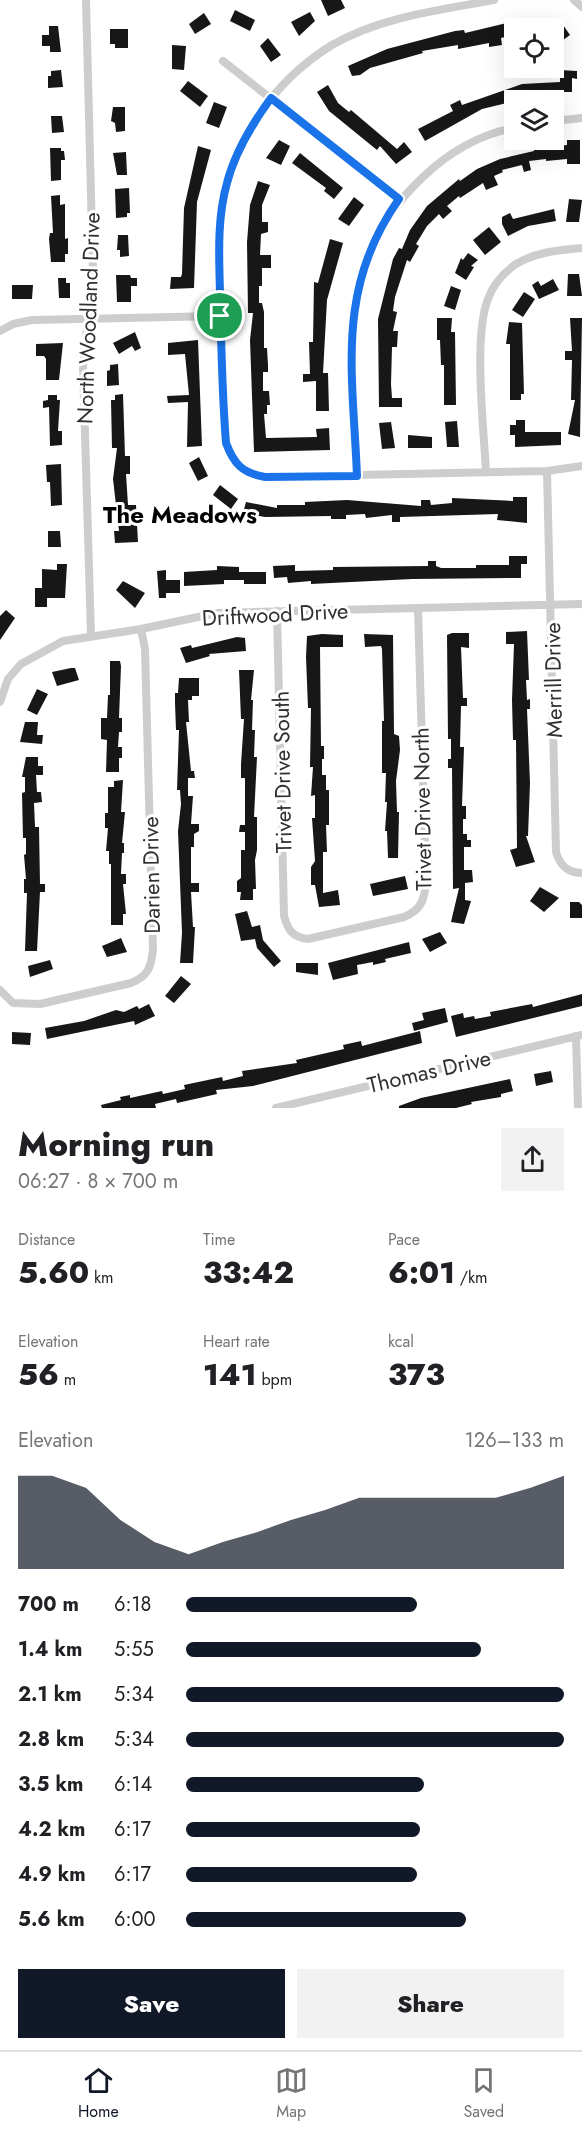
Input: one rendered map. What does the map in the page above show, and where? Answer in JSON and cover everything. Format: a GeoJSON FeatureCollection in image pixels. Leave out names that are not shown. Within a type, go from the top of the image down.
{"type":"FeatureCollection","features":[{"type":"Feature","properties":{"kind":"street","name":"North Woodland Drive"},"geometry":{"type":"LineString","coordinates":[[86,0],[93,273],[83,366],[90,636]]}},
{"type":"Feature","properties":{"kind":"street"},"geometry":{"type":"LineString","coordinates":[[494,0],[429,12],[379,25],[343,40],[312,59],[271,98],[253,123],[226,184],[219,240],[226,443],[233,461],[250,474],[265,477],[547,471],[582,466]]}},
{"type":"Feature","properties":{"kind":"street"},"geometry":{"type":"LineString","coordinates":[[573,0],[582,7]]}},
{"type":"Feature","properties":{"kind":"street"},"geometry":{"type":"LineString","coordinates":[[223,61],[399,199]]}},
{"type":"Feature","properties":{"kind":"street"},"geometry":{"type":"LineString","coordinates":[[564,120],[582,118]]}},
{"type":"Feature","properties":{"kind":"street"},"geometry":{"type":"LineString","coordinates":[[357,476],[354,304],[369,249],[399,199],[432,168],[455,152],[481,139],[504,131]]}},
{"type":"Feature","properties":{"kind":"street"},"geometry":{"type":"LineString","coordinates":[[486,472],[481,353],[482,321],[487,301],[494,286],[516,264],[544,253],[582,248]]}},
{"type":"Feature","properties":{"kind":"street"},"geometry":{"type":"LineString","coordinates":[[0,331],[13,324],[32,320],[220,316]]}},
{"type":"Feature","properties":{"kind":"street","name":"Merrill Drive"},"geometry":{"type":"LineString","coordinates":[[547,471],[556,852],[560,862],[567,870],[582,873]]}},
{"type":"Feature","properties":{"kind":"street","name":"Driftwood Drive"},"geometry":{"type":"LineString","coordinates":[[0,702],[8,679],[21,663],[63,641],[141,629],[217,613],[582,604]]}},
{"type":"Feature","properties":{"kind":"street","name":"Trivet Drive North"},"geometry":{"type":"LineString","coordinates":[[290,932],[298,938],[308,939],[404,917],[416,912],[424,899],[426,883],[418,608]]}},
{"type":"Feature","properties":{"kind":"street","name":"Trivet Drive South"},"geometry":{"type":"LineString","coordinates":[[277,611],[284,916],[290,932]]}},
{"type":"Feature","properties":{"kind":"street","name":"Darien Drive"},"geometry":{"type":"LineString","coordinates":[[0,990],[7,999],[18,1005],[40,1004],[131,983],[143,978],[152,963],[145,648],[141,629]]}},
{"type":"Feature","properties":{"kind":"street"},"geometry":{"type":"LineString","coordinates":[[578,1108],[579,1036]]}},
{"type":"Feature","properties":{"kind":"street","name":"Thomas Drive"},"geometry":{"type":"LineString","coordinates":[[276,1108],[579,1036]]}},
{"type":"Feature","properties":{"kind":"building"},"geometry":{"type":"Polygon","coordinates":[[[321,0],[341,0],[345,8],[328,16],[321,0]]]}},
{"type":"Feature","properties":{"kind":"building"},"geometry":{"type":"Polygon","coordinates":[[[235,10],[255,20],[250,31],[230,21],[235,10]]]}},
{"type":"Feature","properties":{"kind":"building"},"geometry":{"type":"Polygon","coordinates":[[[310,12],[315,21],[299,36],[291,22],[310,12]]]}},
{"type":"Feature","properties":{"kind":"building"},"geometry":{"type":"Polygon","coordinates":[[[204,13],[211,24],[195,34],[189,24],[204,13]]]}},
{"type":"Feature","properties":{"kind":"building"},"geometry":{"type":"Polygon","coordinates":[[[504,24],[502,45],[489,47],[489,43],[458,49],[458,45],[422,51],[423,53],[370,68],[360,75],[352,76],[348,66],[387,49],[455,31],[464,30],[465,33],[504,24]]]}},
{"type":"Feature","properties":{"kind":"building"},"geometry":{"type":"Polygon","coordinates":[[[49,26],[58,26],[61,52],[50,52],[50,46],[42,46],[42,35],[49,35],[49,26]]]}},
{"type":"Feature","properties":{"kind":"building"},"geometry":{"type":"Polygon","coordinates":[[[564,26],[570,35],[564,39],[564,26]]]}},
{"type":"Feature","properties":{"kind":"building"},"geometry":{"type":"Polygon","coordinates":[[[110,29],[128,29],[128,48],[115,48],[115,44],[110,44],[110,29]]]}},
{"type":"Feature","properties":{"kind":"building"},"geometry":{"type":"Polygon","coordinates":[[[268,38],[281,55],[271,62],[260,46],[268,38]]]}},
{"type":"Feature","properties":{"kind":"building"},"geometry":{"type":"Polygon","coordinates":[[[172,45],[186,46],[184,70],[172,69],[172,45]]]}},
{"type":"Feature","properties":{"kind":"building"},"geometry":{"type":"Polygon","coordinates":[[[61,70],[63,87],[48,88],[48,76],[51,76],[51,71],[61,70]]]}},
{"type":"Feature","properties":{"kind":"building"},"geometry":{"type":"Polygon","coordinates":[[[564,70],[577,71],[577,79],[572,78],[572,92],[505,90],[522,84],[560,82],[560,78],[564,78],[564,70]]]}},
{"type":"Feature","properties":{"kind":"building"},"geometry":{"type":"Polygon","coordinates":[[[188,81],[208,96],[200,107],[180,91],[188,81]]]}},
{"type":"Feature","properties":{"kind":"building"},"geometry":{"type":"Polygon","coordinates":[[[328,85],[338,103],[349,112],[351,110],[397,149],[404,142],[412,152],[396,164],[380,146],[377,150],[329,111],[317,92],[328,85]]]}},
{"type":"Feature","properties":{"kind":"building"},"geometry":{"type":"Polygon","coordinates":[[[504,90],[504,104],[482,109],[425,141],[418,129],[453,111],[450,105],[460,100],[462,105],[504,90]]]}},
{"type":"Feature","properties":{"kind":"building"},"geometry":{"type":"Polygon","coordinates":[[[214,102],[227,107],[219,128],[206,123],[214,102]]]}},
{"type":"Feature","properties":{"kind":"building"},"geometry":{"type":"Polygon","coordinates":[[[113,107],[125,107],[125,131],[116,132],[115,123],[111,121],[113,107]]]}},
{"type":"Feature","properties":{"kind":"building"},"geometry":{"type":"Polygon","coordinates":[[[51,116],[62,116],[64,132],[52,133],[51,116]]]}},
{"type":"Feature","properties":{"kind":"building"},"geometry":{"type":"Polygon","coordinates":[[[279,140],[290,146],[281,165],[266,158],[279,140]]]}},
{"type":"Feature","properties":{"kind":"building"},"geometry":{"type":"Polygon","coordinates":[[[567,140],[580,140],[580,164],[567,164],[567,159],[546,161],[546,159],[529,161],[531,170],[524,172],[522,165],[502,170],[503,172],[494,176],[498,185],[486,190],[483,183],[460,198],[459,196],[447,206],[452,211],[443,219],[439,214],[427,226],[416,244],[419,246],[410,262],[407,260],[393,311],[397,312],[393,331],[398,331],[397,347],[392,347],[392,398],[402,398],[402,407],[379,407],[378,319],[393,259],[399,248],[402,249],[410,230],[427,206],[459,179],[460,181],[477,169],[500,159],[534,150],[564,150],[564,145],[567,145],[567,140]]]}},
{"type":"Feature","properties":{"kind":"building"},"geometry":{"type":"Polygon","coordinates":[[[198,146],[211,150],[197,202],[194,288],[170,289],[171,277],[181,277],[182,274],[184,208],[198,146]]]}},
{"type":"Feature","properties":{"kind":"building"},"geometry":{"type":"Polygon","coordinates":[[[50,148],[61,148],[61,151],[64,151],[65,160],[61,160],[61,180],[51,181],[50,148]]]}},
{"type":"Feature","properties":{"kind":"building"},"geometry":{"type":"Polygon","coordinates":[[[126,152],[127,175],[117,175],[113,153],[126,152]]]}},
{"type":"Feature","properties":{"kind":"building"},"geometry":{"type":"Polygon","coordinates":[[[300,153],[343,188],[334,199],[324,191],[326,188],[292,163],[300,153]]]}},
{"type":"Feature","properties":{"kind":"building"},"geometry":{"type":"Polygon","coordinates":[[[258,181],[270,185],[262,205],[262,222],[268,222],[268,232],[261,234],[260,255],[271,255],[271,268],[262,268],[262,286],[259,286],[259,303],[262,303],[264,312],[264,348],[267,348],[268,365],[268,372],[263,372],[263,391],[269,391],[270,405],[267,405],[267,414],[264,414],[266,438],[317,437],[316,429],[329,428],[330,450],[254,452],[250,340],[253,313],[248,313],[247,242],[250,205],[258,181]]]}},
{"type":"Feature","properties":{"kind":"building"},"geometry":{"type":"Polygon","coordinates":[[[129,188],[130,213],[127,213],[127,217],[116,218],[115,189],[129,188]]]}},
{"type":"Feature","properties":{"kind":"building"},"geometry":{"type":"Polygon","coordinates":[[[60,195],[60,205],[65,204],[65,239],[68,238],[68,254],[65,254],[65,262],[51,262],[49,239],[50,233],[53,233],[51,196],[60,195]]]}},
{"type":"Feature","properties":{"kind":"building"},"geometry":{"type":"Polygon","coordinates":[[[354,197],[364,205],[349,226],[338,219],[354,197]]]}},
{"type":"Feature","properties":{"kind":"building"},"geometry":{"type":"Polygon","coordinates":[[[569,199],[582,200],[579,222],[566,222],[569,199]]]}},
{"type":"Feature","properties":{"kind":"building"},"geometry":{"type":"Polygon","coordinates":[[[554,209],[556,221],[528,226],[508,236],[502,224],[502,217],[510,213],[513,219],[554,209]]]}},
{"type":"Feature","properties":{"kind":"building"},"geometry":{"type":"Polygon","coordinates":[[[489,227],[501,242],[485,255],[473,240],[489,227]]]}},
{"type":"Feature","properties":{"kind":"building"},"geometry":{"type":"Polygon","coordinates":[[[118,235],[128,235],[129,256],[120,257],[120,250],[117,250],[118,235]]]}},
{"type":"Feature","properties":{"kind":"building"},"geometry":{"type":"Polygon","coordinates":[[[330,239],[343,243],[327,300],[323,373],[328,373],[329,411],[316,411],[316,381],[303,382],[303,374],[310,374],[309,342],[313,342],[314,282],[318,283],[330,239]]]}},
{"type":"Feature","properties":{"kind":"building"},"geometry":{"type":"Polygon","coordinates":[[[468,253],[478,260],[471,266],[474,267],[466,280],[455,273],[461,258],[463,260],[468,253]]]}},
{"type":"Feature","properties":{"kind":"building"},"geometry":{"type":"Polygon","coordinates":[[[568,274],[579,274],[582,296],[567,296],[568,274]]]}},
{"type":"Feature","properties":{"kind":"building"},"geometry":{"type":"Polygon","coordinates":[[[116,275],[130,275],[131,278],[137,278],[137,286],[131,286],[131,302],[117,302],[116,275]]]}},
{"type":"Feature","properties":{"kind":"building"},"geometry":{"type":"Polygon","coordinates":[[[58,278],[66,278],[66,283],[70,283],[70,298],[59,298],[58,278]]]}},
{"type":"Feature","properties":{"kind":"building"},"geometry":{"type":"Polygon","coordinates":[[[553,279],[559,290],[539,299],[532,285],[538,281],[541,286],[553,279]]]}},
{"type":"Feature","properties":{"kind":"building"},"geometry":{"type":"Polygon","coordinates":[[[12,285],[33,285],[32,299],[12,299],[12,285]]]}},
{"type":"Feature","properties":{"kind":"building"},"geometry":{"type":"Polygon","coordinates":[[[451,286],[461,290],[455,310],[444,306],[451,286]]]}},
{"type":"Feature","properties":{"kind":"building"},"geometry":{"type":"Polygon","coordinates":[[[524,292],[535,299],[523,317],[512,310],[524,292]]]}},
{"type":"Feature","properties":{"kind":"building"},"geometry":{"type":"Polygon","coordinates":[[[437,318],[452,318],[451,332],[455,332],[456,405],[444,405],[444,365],[441,365],[440,340],[437,340],[437,318]]]}},
{"type":"Feature","properties":{"kind":"building"},"geometry":{"type":"Polygon","coordinates":[[[570,318],[582,318],[580,437],[568,434],[575,400],[571,400],[572,360],[565,360],[565,351],[572,351],[570,318]]]}},
{"type":"Feature","properties":{"kind":"building"},"geometry":{"type":"Polygon","coordinates":[[[509,322],[522,323],[524,394],[521,394],[521,400],[510,400],[510,344],[506,344],[509,322]]]}},
{"type":"Feature","properties":{"kind":"building"},"geometry":{"type":"Polygon","coordinates":[[[135,332],[141,348],[135,351],[132,346],[119,354],[113,343],[135,332]]]}},
{"type":"Feature","properties":{"kind":"building"},"geometry":{"type":"Polygon","coordinates":[[[198,340],[202,446],[187,447],[188,402],[168,403],[167,396],[189,395],[185,354],[168,355],[168,343],[198,340]]]}},
{"type":"Feature","properties":{"kind":"building"},"geometry":{"type":"Polygon","coordinates":[[[63,343],[59,380],[46,380],[46,359],[44,356],[36,356],[36,344],[63,343]]]}},
{"type":"Feature","properties":{"kind":"building"},"geometry":{"type":"Polygon","coordinates":[[[118,364],[119,385],[107,386],[107,371],[110,370],[110,365],[118,364]]]}},
{"type":"Feature","properties":{"kind":"building"},"geometry":{"type":"Polygon","coordinates":[[[123,394],[125,456],[130,456],[130,474],[126,474],[128,505],[136,505],[138,542],[115,543],[114,531],[119,531],[113,479],[117,448],[112,448],[111,400],[115,400],[115,395],[123,394]]]}},
{"type":"Feature","properties":{"kind":"building"},"geometry":{"type":"Polygon","coordinates":[[[48,395],[57,395],[57,400],[60,400],[58,431],[62,431],[62,445],[50,446],[49,407],[43,408],[43,401],[48,400],[48,395]]]}},
{"type":"Feature","properties":{"kind":"building"},"geometry":{"type":"Polygon","coordinates":[[[516,420],[525,420],[525,432],[561,432],[561,445],[515,447],[515,435],[510,435],[510,425],[516,425],[516,420]]]}},
{"type":"Feature","properties":{"kind":"building"},"geometry":{"type":"Polygon","coordinates":[[[457,421],[459,447],[447,447],[445,422],[457,421]]]}},
{"type":"Feature","properties":{"kind":"building"},"geometry":{"type":"Polygon","coordinates":[[[391,422],[395,448],[382,449],[379,423],[391,422]]]}},
{"type":"Feature","properties":{"kind":"building"},"geometry":{"type":"Polygon","coordinates":[[[408,435],[432,437],[432,448],[408,448],[408,435]]]}},
{"type":"Feature","properties":{"kind":"building"},"geometry":{"type":"Polygon","coordinates":[[[199,457],[208,476],[198,481],[189,463],[199,457]]]}},
{"type":"Feature","properties":{"kind":"building"},"geometry":{"type":"Polygon","coordinates":[[[61,464],[62,505],[51,506],[50,482],[47,482],[46,465],[61,464]]]}},
{"type":"Feature","properties":{"kind":"building"},"geometry":{"type":"Polygon","coordinates":[[[220,485],[238,499],[231,509],[213,495],[220,485]]]}},
{"type":"Feature","properties":{"kind":"building"},"geometry":{"type":"Polygon","coordinates":[[[513,497],[527,497],[527,523],[497,520],[498,514],[400,517],[400,522],[392,522],[392,515],[366,518],[365,514],[346,515],[346,519],[331,519],[331,516],[265,517],[243,513],[246,502],[277,508],[277,505],[305,505],[305,502],[347,500],[421,506],[421,500],[430,500],[431,505],[452,503],[452,498],[513,501],[513,497]]]}},
{"type":"Feature","properties":{"kind":"building"},"geometry":{"type":"Polygon","coordinates":[[[48,531],[60,531],[61,547],[48,547],[48,531]]]}},
{"type":"Feature","properties":{"kind":"building"},"geometry":{"type":"Polygon","coordinates":[[[509,556],[527,556],[527,564],[521,564],[521,578],[288,583],[287,577],[274,578],[273,566],[295,565],[295,571],[333,570],[333,567],[428,566],[428,561],[436,561],[436,566],[441,568],[476,568],[476,565],[509,565],[509,556]]]}},
{"type":"Feature","properties":{"kind":"building"},"geometry":{"type":"Polygon","coordinates":[[[57,564],[67,564],[65,598],[47,598],[47,607],[35,607],[35,588],[42,588],[42,569],[57,570],[57,564]]]}},
{"type":"Feature","properties":{"kind":"building"},"geometry":{"type":"Polygon","coordinates":[[[217,566],[239,567],[239,572],[266,572],[266,584],[244,584],[244,580],[224,580],[224,584],[184,586],[184,572],[217,570],[217,566]]]}},
{"type":"Feature","properties":{"kind":"building"},"geometry":{"type":"Polygon","coordinates":[[[166,570],[166,580],[180,580],[180,593],[166,593],[166,598],[159,598],[157,571],[166,570]]]}},
{"type":"Feature","properties":{"kind":"building"},"geometry":{"type":"Polygon","coordinates":[[[123,581],[145,593],[135,608],[116,590],[123,581]]]}},
{"type":"Feature","properties":{"kind":"building"},"geometry":{"type":"Polygon","coordinates":[[[6,610],[15,618],[0,640],[0,616],[6,610]]]}},
{"type":"Feature","properties":{"kind":"building"},"geometry":{"type":"Polygon","coordinates":[[[527,631],[529,680],[526,680],[527,700],[530,699],[530,709],[527,709],[530,783],[528,836],[526,836],[535,862],[516,867],[510,850],[517,848],[516,740],[513,740],[512,700],[514,644],[506,644],[506,632],[527,631]]]}},
{"type":"Feature","properties":{"kind":"building"},"geometry":{"type":"Polygon","coordinates":[[[469,633],[469,648],[461,647],[463,698],[467,698],[467,706],[461,706],[460,747],[464,747],[462,806],[466,806],[466,819],[463,819],[463,834],[467,834],[467,840],[471,840],[471,847],[464,847],[464,870],[472,870],[473,882],[465,883],[465,900],[471,901],[464,924],[451,922],[459,888],[453,889],[452,768],[448,768],[448,759],[451,759],[451,739],[448,739],[447,635],[469,633]]]}},
{"type":"Feature","properties":{"kind":"building"},"geometry":{"type":"Polygon","coordinates":[[[364,634],[393,635],[394,734],[399,736],[400,750],[396,781],[397,812],[399,812],[398,858],[388,858],[387,831],[385,831],[387,802],[385,802],[386,773],[382,773],[382,721],[384,721],[382,649],[381,646],[365,647],[364,634]]]}},
{"type":"Feature","properties":{"kind":"building"},"geometry":{"type":"Polygon","coordinates":[[[343,635],[343,647],[320,647],[321,746],[324,746],[322,775],[326,775],[326,790],[329,790],[329,825],[326,825],[327,852],[323,852],[323,893],[338,890],[340,905],[319,907],[315,885],[311,885],[311,867],[315,861],[312,818],[315,818],[315,795],[311,796],[313,767],[310,767],[311,708],[308,708],[306,657],[307,636],[343,635]]]}},
{"type":"Feature","properties":{"kind":"building"},"geometry":{"type":"Polygon","coordinates":[[[237,637],[245,638],[246,651],[209,654],[210,656],[186,663],[180,648],[191,645],[192,648],[237,637]]]}},
{"type":"Feature","properties":{"kind":"building"},"geometry":{"type":"Polygon","coordinates":[[[110,661],[120,661],[121,666],[119,718],[122,718],[122,732],[119,732],[118,747],[122,747],[122,758],[119,758],[119,772],[106,772],[107,740],[101,739],[101,718],[107,718],[108,695],[110,695],[110,661]]]}},
{"type":"Feature","properties":{"kind":"building"},"geometry":{"type":"Polygon","coordinates":[[[75,668],[79,680],[57,686],[52,672],[75,668]]]}},
{"type":"Feature","properties":{"kind":"building"},"geometry":{"type":"Polygon","coordinates":[[[239,670],[254,670],[251,700],[253,700],[252,730],[255,730],[254,757],[257,757],[254,817],[257,817],[257,850],[256,889],[253,889],[253,900],[240,900],[241,892],[237,892],[237,881],[241,878],[241,850],[245,850],[245,832],[239,832],[240,825],[245,825],[245,778],[241,778],[244,719],[241,719],[239,670]]]}},
{"type":"Feature","properties":{"kind":"building"},"geometry":{"type":"Polygon","coordinates":[[[179,678],[199,678],[199,696],[192,696],[192,700],[188,700],[189,722],[186,722],[191,771],[194,771],[195,778],[188,778],[188,796],[193,796],[191,824],[199,824],[199,831],[194,834],[194,847],[191,847],[191,883],[199,883],[199,892],[191,892],[193,927],[195,927],[193,963],[180,963],[182,933],[178,831],[181,804],[180,790],[177,790],[179,730],[176,730],[175,703],[179,678]]]}},
{"type":"Feature","properties":{"kind":"building"},"geometry":{"type":"Polygon","coordinates":[[[37,689],[48,694],[37,715],[27,710],[37,689]]]}},
{"type":"Feature","properties":{"kind":"building"},"geometry":{"type":"Polygon","coordinates":[[[25,722],[38,722],[37,735],[43,735],[42,744],[20,742],[25,722]]]}},
{"type":"Feature","properties":{"kind":"building"},"geometry":{"type":"Polygon","coordinates":[[[26,757],[38,757],[38,766],[43,766],[43,775],[36,775],[37,792],[41,792],[42,802],[34,803],[35,827],[39,827],[40,884],[45,884],[45,892],[40,892],[37,951],[25,951],[27,893],[24,893],[24,879],[26,879],[24,855],[26,854],[26,838],[23,838],[22,793],[25,792],[25,777],[22,777],[26,757]]]}},
{"type":"Feature","properties":{"kind":"building"},"geometry":{"type":"Polygon","coordinates":[[[123,780],[121,812],[125,812],[121,874],[126,874],[126,884],[123,884],[126,914],[123,914],[123,925],[111,925],[111,864],[109,864],[109,851],[106,851],[108,828],[105,828],[105,813],[108,813],[108,787],[114,787],[114,781],[123,780]]]}},
{"type":"Feature","properties":{"kind":"building"},"geometry":{"type":"Polygon","coordinates":[[[405,876],[408,889],[373,896],[370,884],[405,876]]]}},
{"type":"Feature","properties":{"kind":"building"},"geometry":{"type":"Polygon","coordinates":[[[540,887],[559,898],[544,912],[530,901],[540,887]]]}},
{"type":"Feature","properties":{"kind":"building"},"geometry":{"type":"Polygon","coordinates":[[[570,902],[579,902],[582,905],[582,918],[570,918],[570,902]]]}},
{"type":"Feature","properties":{"kind":"building"},"geometry":{"type":"Polygon","coordinates":[[[247,911],[252,927],[260,925],[263,940],[281,961],[274,967],[257,948],[255,939],[241,941],[235,914],[247,911]]]}},
{"type":"Feature","properties":{"kind":"building"},"geometry":{"type":"Polygon","coordinates":[[[440,932],[447,943],[430,952],[422,939],[440,932]]]}},
{"type":"Feature","properties":{"kind":"building"},"geometry":{"type":"Polygon","coordinates":[[[121,938],[127,952],[107,957],[102,946],[121,938]]]}},
{"type":"Feature","properties":{"kind":"building"},"geometry":{"type":"Polygon","coordinates":[[[409,942],[411,953],[385,959],[386,962],[373,965],[373,962],[357,965],[358,974],[333,980],[328,963],[409,942]]]}},
{"type":"Feature","properties":{"kind":"building"},"geometry":{"type":"Polygon","coordinates":[[[50,960],[53,969],[30,977],[28,966],[50,960]]]}},
{"type":"Feature","properties":{"kind":"building"},"geometry":{"type":"Polygon","coordinates":[[[296,963],[318,963],[318,975],[296,972],[296,963]]]}},
{"type":"Feature","properties":{"kind":"building"},"geometry":{"type":"Polygon","coordinates":[[[181,976],[191,984],[174,1003],[165,996],[181,976]]]}},
{"type":"Feature","properties":{"kind":"building"},"geometry":{"type":"Polygon","coordinates":[[[582,994],[582,1006],[456,1037],[451,1016],[463,1013],[464,1018],[474,1016],[475,1019],[491,1016],[490,1012],[532,1004],[533,1007],[582,994]]]}},
{"type":"Feature","properties":{"kind":"building"},"geometry":{"type":"Polygon","coordinates":[[[149,1004],[155,1016],[135,1025],[134,1021],[47,1039],[45,1028],[84,1021],[116,1010],[124,1012],[137,1006],[139,1009],[149,1004]]]}},
{"type":"Feature","properties":{"kind":"building"},"geometry":{"type":"Polygon","coordinates":[[[445,1008],[448,1022],[414,1031],[412,1023],[424,1020],[422,1013],[445,1008]]]}},
{"type":"Feature","properties":{"kind":"building"},"geometry":{"type":"Polygon","coordinates":[[[420,1031],[422,1043],[253,1086],[216,1090],[217,1094],[177,1103],[176,1099],[155,1104],[156,1108],[102,1108],[101,1105],[130,1095],[130,1098],[162,1091],[163,1094],[185,1089],[184,1085],[222,1077],[223,1081],[243,1076],[242,1071],[297,1063],[296,1060],[344,1049],[343,1045],[361,1041],[362,1046],[420,1031]]]}},
{"type":"Feature","properties":{"kind":"building"},"geometry":{"type":"Polygon","coordinates":[[[12,1032],[31,1033],[30,1045],[12,1044],[12,1032]]]}},
{"type":"Feature","properties":{"kind":"building"},"geometry":{"type":"Polygon","coordinates":[[[551,1071],[553,1082],[536,1086],[534,1074],[551,1071]]]}},
{"type":"Feature","properties":{"kind":"building"},"geometry":{"type":"Polygon","coordinates":[[[510,1079],[513,1091],[501,1094],[501,1097],[471,1102],[472,1104],[456,1108],[399,1108],[399,1106],[421,1098],[510,1079]]]}},
{"type":"Feature","properties":{"kind":"district","name":"The Meadows"},"geometry":{"type":"Point","coordinates":[180,515]}},
{"type":"Feature","properties":{"kind":"route"},"geometry":{"type":"LineString","coordinates":[[271,98],[399,199],[384,220],[369,249],[360,274],[354,304],[352,354],[357,476],[265,477],[250,474],[240,469],[233,461],[226,443],[220,316],[219,240],[226,184],[253,123],[271,98]]}}]}
